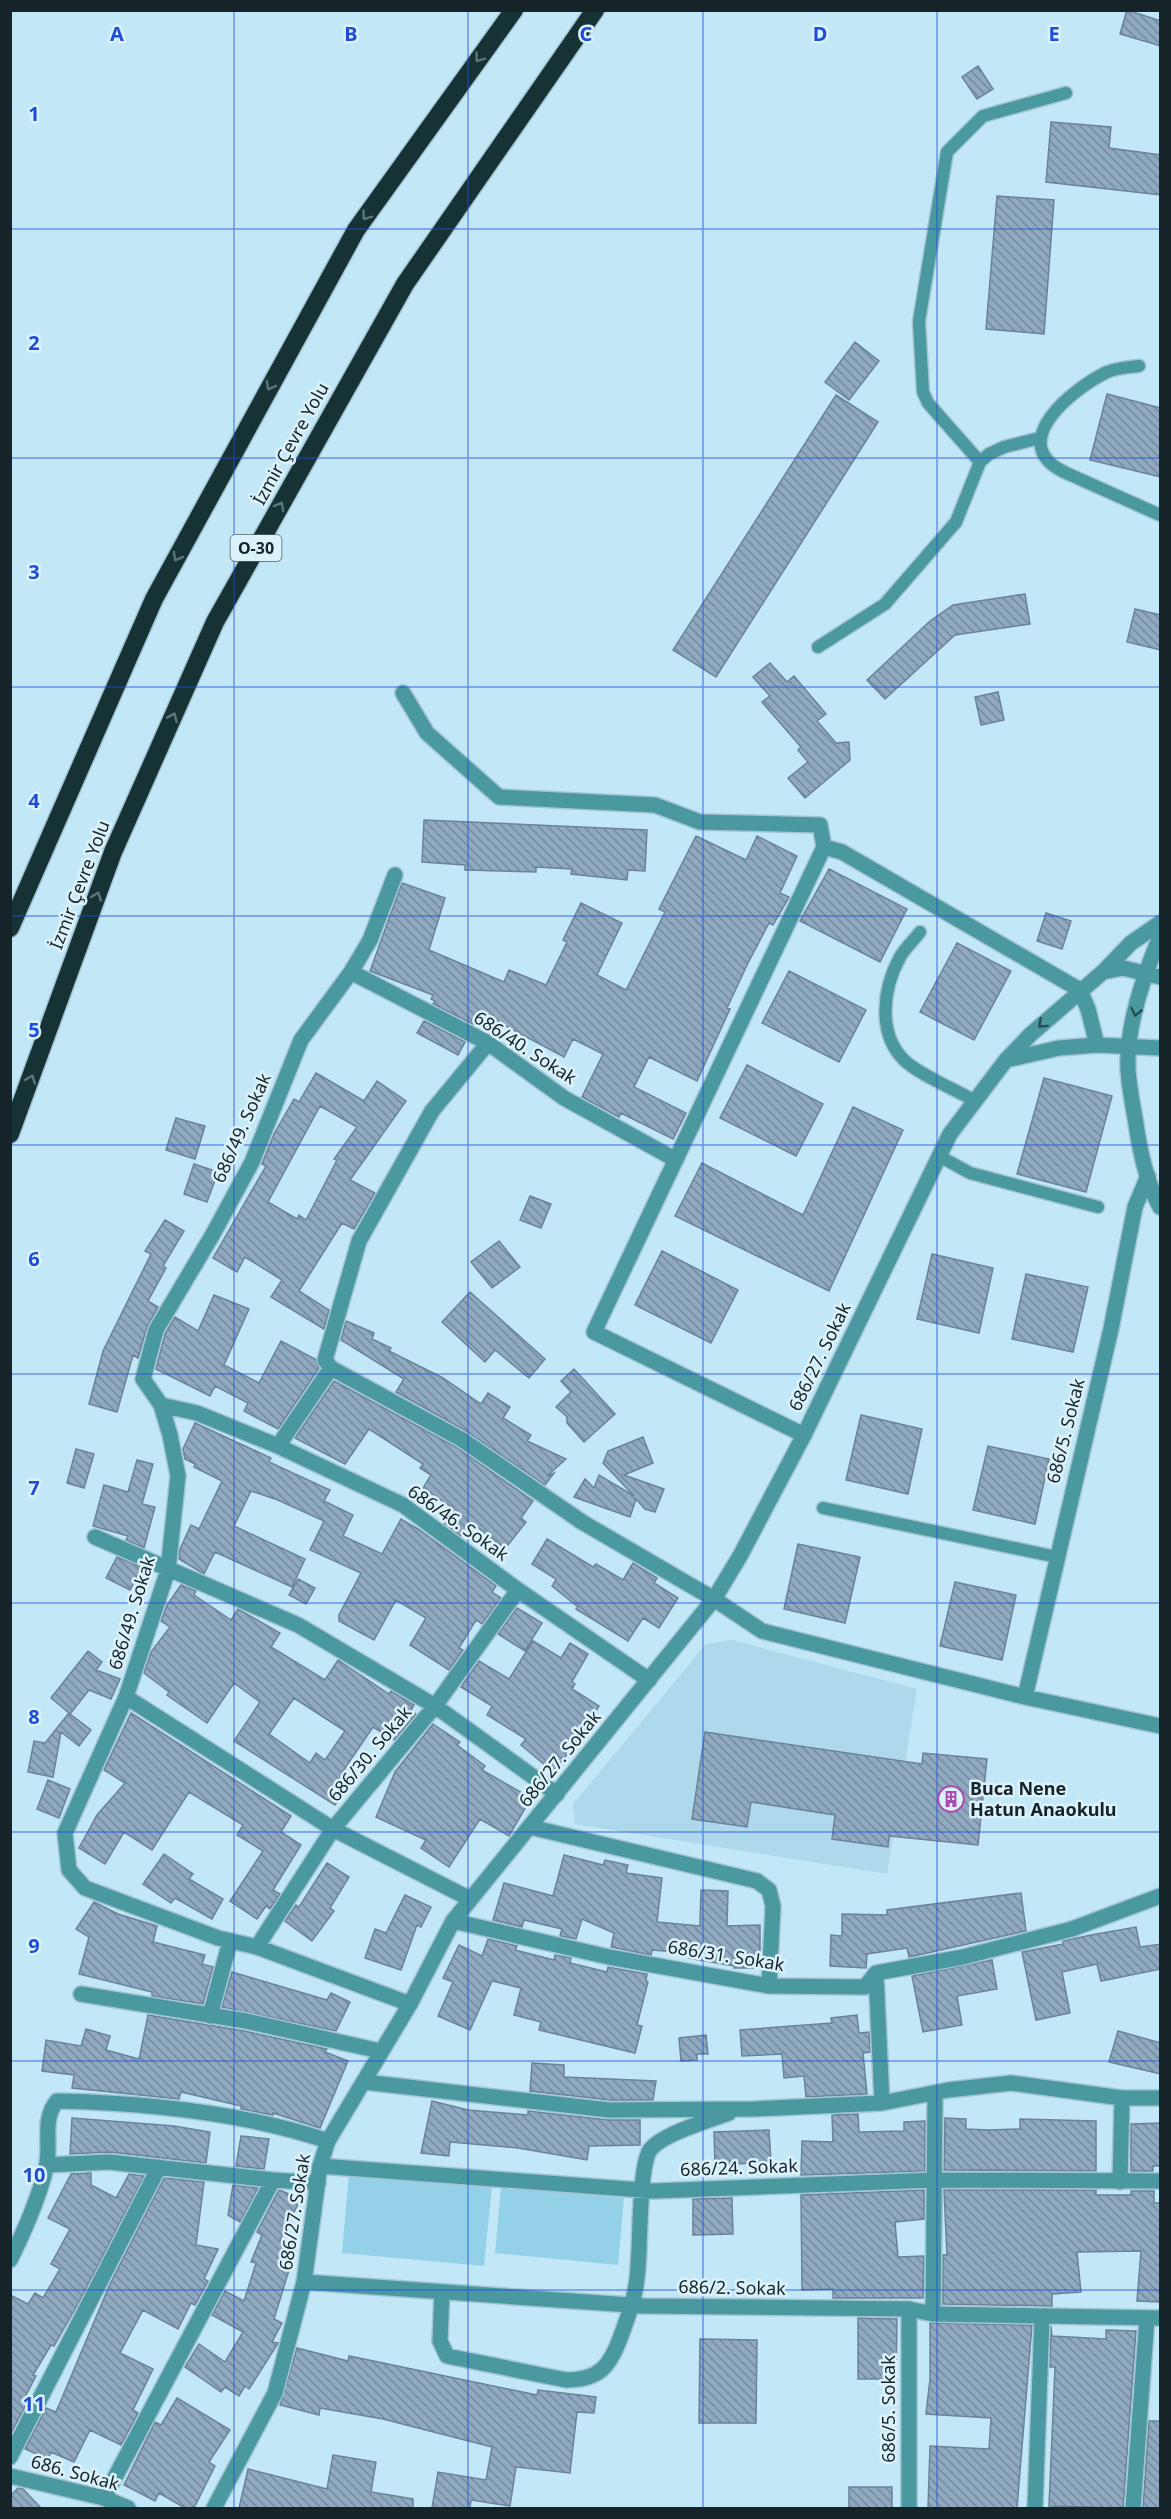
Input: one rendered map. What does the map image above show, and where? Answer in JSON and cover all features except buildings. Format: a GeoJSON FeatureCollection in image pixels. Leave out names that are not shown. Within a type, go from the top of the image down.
{"type":"FeatureCollection","features":[{"type":"Feature","properties":{"kind":"highway"},"geometry":{"type":"LineString","coordinates":[[10,928],[154,599],[356,230],[514,10]]}},
{"type":"Feature","properties":{"kind":"highway","name":"İzmir Çevre Yolu"},"geometry":{"type":"LineString","coordinates":[[10,1134],[114,852],[215,622],[405,284],[595,10]]}},
{"type":"Feature","properties":{"kind":"street"},"geometry":{"type":"LineString","coordinates":[[403,693],[428,733],[499,797],[655,805],[700,822],[820,825],[824,847],[594,1332],[804,1435]]}},
{"type":"Feature","properties":{"kind":"street"},"geometry":{"type":"LineString","coordinates":[[824,847],[842,852],[1080,990],[1088,1009],[1097,1046]]}},
{"type":"Feature","properties":{"kind":"street","name":"686/49. Sokak"},"geometry":{"type":"LineString","coordinates":[[395,875],[370,940],[351,972],[301,1040],[252,1162],[213,1234],[156,1330],[142,1379],[160,1405],[170,1435],[178,1476],[168,1570],[126,1697],[65,1833],[69,1870],[85,1888],[230,1941],[257,1947],[410,2004]]}},
{"type":"Feature","properties":{"kind":"street","name":"686/27. Sokak"},"geometry":{"type":"LineString","coordinates":[[214,2508],[275,2392],[304,2282],[320,2166],[328,2141],[410,2004],[453,1921],[714,1599],[740,1556],[804,1435],[950,1134],[1006,1060],[1080,990],[1103,972],[1131,943],[1161,923]]}},
{"type":"Feature","properties":{"kind":"street"},"geometry":{"type":"LineString","coordinates":[[1161,937],[1145,973],[1129,1046],[1128,1069],[1140,1149],[1161,1207]]}},
{"type":"Feature","properties":{"kind":"street"},"geometry":{"type":"LineString","coordinates":[[1103,972],[1123,968],[1161,977]]}},
{"type":"Feature","properties":{"kind":"street","name":"686/40. Sokak"},"geometry":{"type":"LineString","coordinates":[[351,972],[488,1043],[564,1098],[676,1160]]}},
{"type":"Feature","properties":{"kind":"street"},"geometry":{"type":"LineString","coordinates":[[488,1043],[432,1111],[358,1241],[325,1360],[331,1368],[461,1439],[582,1522],[714,1599],[762,1631],[1025,1697],[1161,1726]]}},
{"type":"Feature","properties":{"kind":"street"},"geometry":{"type":"LineString","coordinates":[[1006,1060],[1059,1048],[1129,1046],[1161,1048]]}},
{"type":"Feature","properties":{"kind":"street","name":"686/5. Sokak"},"geometry":{"type":"LineString","coordinates":[[1025,1697],[1111,1329],[1135,1207],[1148,1176]]}},
{"type":"Feature","properties":{"kind":"street"},"geometry":{"type":"LineString","coordinates":[[278,1446],[331,1368]]}},
{"type":"Feature","properties":{"kind":"street","name":"686/46. Sokak"},"geometry":{"type":"LineString","coordinates":[[160,1405],[197,1413],[278,1446],[403,1505],[518,1590],[649,1680]]}},
{"type":"Feature","properties":{"kind":"street"},"geometry":{"type":"LineString","coordinates":[[95,1537],[298,1625],[435,1706],[557,1794]]}},
{"type":"Feature","properties":{"kind":"street","name":"686/30. Sokak"},"geometry":{"type":"LineString","coordinates":[[257,1947],[333,1829],[435,1706],[518,1590]]}},
{"type":"Feature","properties":{"kind":"street"},"geometry":{"type":"LineString","coordinates":[[126,1697],[333,1829],[470,1899]]}},
{"type":"Feature","properties":{"kind":"street"},"geometry":{"type":"LineString","coordinates":[[530,1827],[758,1881],[769,1890],[773,1906],[769,1986]]}},
{"type":"Feature","properties":{"kind":"street","name":"686/31. Sokak"},"geometry":{"type":"LineString","coordinates":[[453,1921],[609,1957],[769,1986],[865,1987],[876,1973],[963,1957],[1072,1929],[1161,1896]]}},
{"type":"Feature","properties":{"kind":"street"},"geometry":{"type":"LineString","coordinates":[[210,2016],[230,1941]]}},
{"type":"Feature","properties":{"kind":"street"},"geometry":{"type":"LineString","coordinates":[[876,1973],[882,2103]]}},
{"type":"Feature","properties":{"kind":"street"},"geometry":{"type":"LineString","coordinates":[[81,1994],[246,2021],[380,2051]]}},
{"type":"Feature","properties":{"kind":"street"},"geometry":{"type":"LineString","coordinates":[[364,2082],[609,2110],[740,2109],[882,2103],[1011,2083],[1122,2098],[1161,2098]]}},
{"type":"Feature","properties":{"kind":"street"},"geometry":{"type":"LineString","coordinates":[[933,2314],[935,2093]]}},
{"type":"Feature","properties":{"kind":"street"},"geometry":{"type":"LineString","coordinates":[[1120,2182],[1122,2098]]}},
{"type":"Feature","properties":{"kind":"street"},"geometry":{"type":"LineString","coordinates":[[10,2260],[30,2219],[47,2165],[49,2111],[57,2101],[94,2102],[233,2116],[284,2126],[328,2141]]}},
{"type":"Feature","properties":{"kind":"street"},"geometry":{"type":"LineString","coordinates":[[442,2292],[440,2341],[447,2356],[566,2380],[585,2380],[600,2371],[612,2360],[632,2306],[638,2278],[642,2191],[650,2151],[663,2140],[697,2124],[740,2109]]}},
{"type":"Feature","properties":{"kind":"street"},"geometry":{"type":"LineString","coordinates":[[47,2165],[109,2162],[273,2181],[318,2183]]}},
{"type":"Feature","properties":{"kind":"street","name":"686/24. Sokak"},"geometry":{"type":"LineString","coordinates":[[320,2166],[642,2191],[934,2180],[1161,2181]]}},
{"type":"Feature","properties":{"kind":"street"},"geometry":{"type":"LineString","coordinates":[[10,2457],[159,2167]]}},
{"type":"Feature","properties":{"kind":"street"},"geometry":{"type":"LineString","coordinates":[[104,2498],[273,2181]]}},
{"type":"Feature","properties":{"kind":"street","name":"686/2. Sokak"},"geometry":{"type":"LineString","coordinates":[[304,2282],[632,2306],[909,2309],[933,2314],[1042,2318],[1154,2318]]}},
{"type":"Feature","properties":{"kind":"street","name":"686/5. Sokak"},"geometry":{"type":"LineString","coordinates":[[909,2309],[909,2508]]}},
{"type":"Feature","properties":{"kind":"street"},"geometry":{"type":"LineString","coordinates":[[1035,2508],[1042,2318]]}},
{"type":"Feature","properties":{"kind":"street"},"geometry":{"type":"LineString","coordinates":[[1133,2508],[1154,2318]]}},
{"type":"Feature","properties":{"kind":"street","name":"686. Sokak"},"geometry":{"type":"LineString","coordinates":[[10,2476],[104,2498],[128,2508]]}},
{"type":"Feature","properties":{"kind":"lane"},"geometry":{"type":"LineString","coordinates":[[980,462],[928,403],[923,392],[918,321],[947,152],[983,116],[1066,93]]}},
{"type":"Feature","properties":{"kind":"lane"},"geometry":{"type":"LineString","coordinates":[[1139,366],[1107,372],[1078,389],[1043,428],[1040,438],[1042,456],[1052,466],[1161,515]]}},
{"type":"Feature","properties":{"kind":"lane"},"geometry":{"type":"LineString","coordinates":[[818,647],[885,604],[956,522],[980,462],[989,454],[1004,447],[1040,438]]}},
{"type":"Feature","properties":{"kind":"lane"},"geometry":{"type":"LineString","coordinates":[[921,932],[901,957],[890,984],[885,1007],[890,1044],[905,1062],[975,1101]]}},
{"type":"Feature","properties":{"kind":"lane"},"geometry":{"type":"LineString","coordinates":[[939,1156],[970,1173],[1098,1207]]}},
{"type":"Feature","properties":{"kind":"lane"},"geometry":{"type":"LineString","coordinates":[[823,1508],[1057,1557]]}},
{"type":"Feature","properties":{"kind":"shaded area"},"geometry":{"type":"Polygon","coordinates":[[[732,1640],[917,1689],[887,1874],[575,1824],[573,1804],[706,1644],[732,1640]]]}},
{"type":"Feature","properties":{"kind":"shaded area"},"geometry":{"type":"Polygon","coordinates":[[[349,2173],[492,2186],[484,2266],[342,2253],[349,2173]]]}},
{"type":"Feature","properties":{"kind":"shaded area"},"geometry":{"type":"Polygon","coordinates":[[[501,2187],[624,2198],[618,2265],[495,2253],[501,2187]]]}},
{"type":"Feature","properties":{"kind":"place","name":"Buca Nene Hatun Anaokulu"},"geometry":{"type":"Point","coordinates":[951,1799]}}]}
